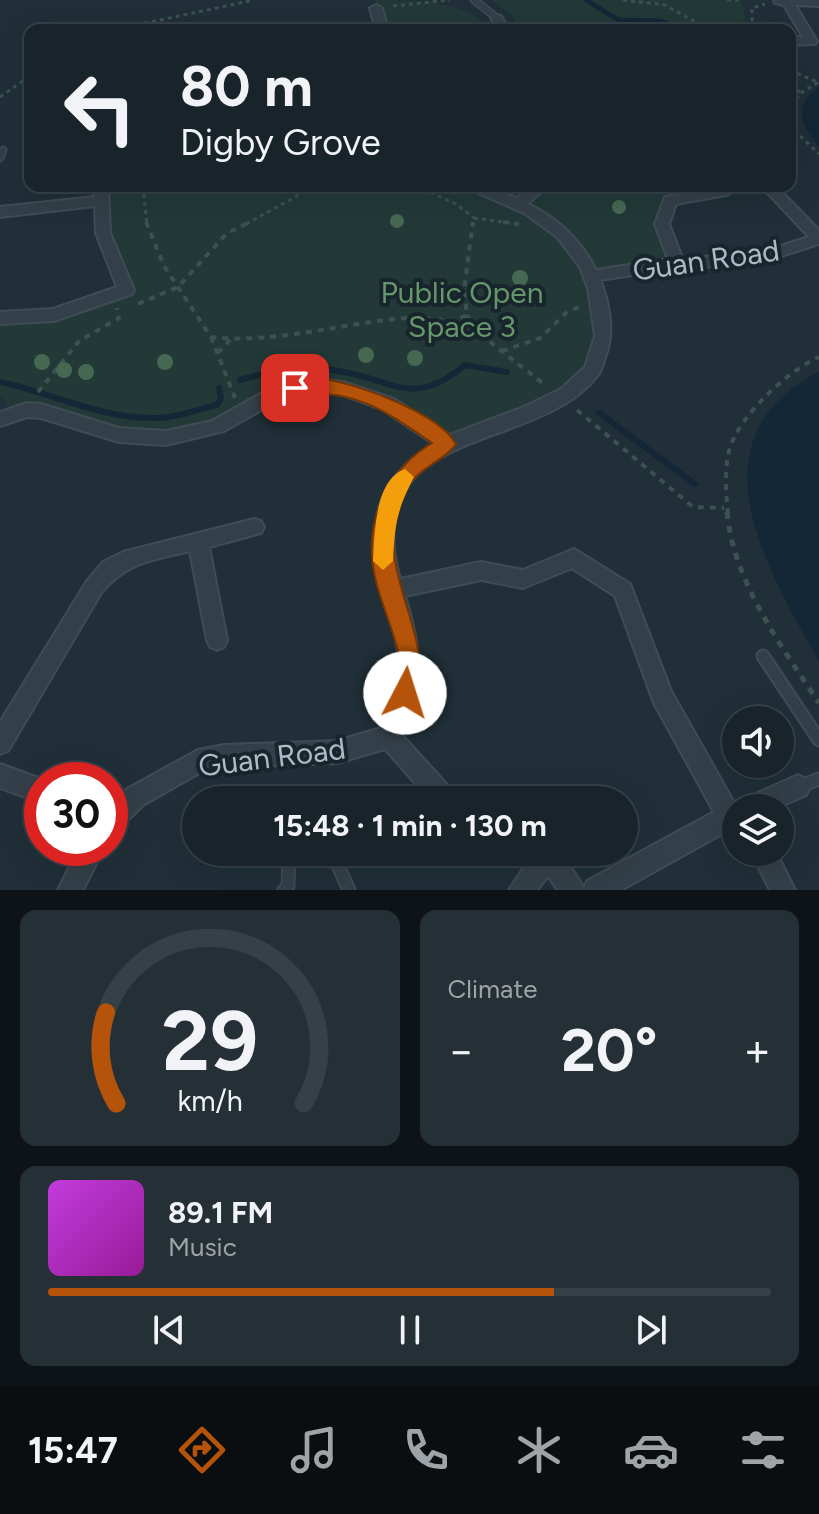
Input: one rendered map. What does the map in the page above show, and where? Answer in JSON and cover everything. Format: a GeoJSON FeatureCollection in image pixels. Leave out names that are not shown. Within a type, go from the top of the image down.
{"type":"FeatureCollection","features":[{"type":"Feature","properties":{"kind":"street"},"geometry":{"type":"LineString","coordinates":[[783,2],[819,3]]}},
{"type":"Feature","properties":{"kind":"street"},"geometry":{"type":"LineString","coordinates":[[783,2],[811,41],[796,41]]}},
{"type":"Feature","properties":{"kind":"street"},"geometry":{"type":"LineString","coordinates":[[376,8],[380,24]]}},
{"type":"Feature","properties":{"kind":"street"},"geometry":{"type":"LineString","coordinates":[[497,18],[500,24]]}},
{"type":"Feature","properties":{"kind":"street","name":"Guan Road"},"geometry":{"type":"LineString","coordinates":[[128,803],[198,761],[224,756],[337,752],[389,737],[405,693],[409,656],[382,557],[385,524],[395,490],[420,460],[447,444],[563,397],[586,379],[601,360],[602,304],[592,276],[570,243],[520,203],[487,192]]}},
{"type":"Feature","properties":{"kind":"street"},"geometry":{"type":"LineString","coordinates":[[520,203],[533,192]]}},
{"type":"Feature","properties":{"kind":"street"},"geometry":{"type":"LineString","coordinates":[[677,263],[662,224],[670,200],[721,192]]}},
{"type":"Feature","properties":{"kind":"street"},"geometry":{"type":"LineString","coordinates":[[774,192],[819,239]]}},
{"type":"Feature","properties":{"kind":"street"},"geometry":{"type":"LineString","coordinates":[[0,212],[100,194],[103,233],[126,290],[54,315],[0,318]]}},
{"type":"Feature","properties":{"kind":"street","name":"Guan Road"},"geometry":{"type":"LineString","coordinates":[[592,276],[677,263],[756,259],[819,239]]}},
{"type":"Feature","properties":{"kind":"street"},"geometry":{"type":"LineString","coordinates":[[4,414],[41,411],[136,438],[165,439],[206,432],[271,395],[295,388],[324,385],[352,389],[391,406],[447,444]]}},
{"type":"Feature","properties":{"kind":"street"},"geometry":{"type":"LineString","coordinates":[[0,743],[94,587],[110,568],[130,558],[254,527]]}},
{"type":"Feature","properties":{"kind":"street"},"geometry":{"type":"LineString","coordinates":[[198,541],[217,640]]}},
{"type":"Feature","properties":{"kind":"street"},"geometry":{"type":"LineString","coordinates":[[392,590],[481,571],[523,579],[574,558],[623,590],[662,696],[726,794]]}},
{"type":"Feature","properties":{"kind":"street"},"geometry":{"type":"LineString","coordinates":[[389,737],[433,786]]}},
{"type":"Feature","properties":{"kind":"street"},"geometry":{"type":"LineString","coordinates":[[0,776],[24,785]]}},
{"type":"Feature","properties":{"kind":"street"},"geometry":{"type":"LineString","coordinates":[[782,794],[808,783]]}},
{"type":"Feature","properties":{"kind":"street"},"geometry":{"type":"LineString","coordinates":[[596,890],[722,822]]}},
{"type":"Feature","properties":{"kind":"street"},"geometry":{"type":"LineString","coordinates":[[70,890],[83,866]]}},
{"type":"Feature","properties":{"kind":"street"},"geometry":{"type":"LineString","coordinates":[[521,890],[539,866]]}},
{"type":"Feature","properties":{"kind":"street"},"geometry":{"type":"LineString","coordinates":[[557,866],[573,890]]}},
{"type":"Feature","properties":{"kind":"street"},"geometry":{"type":"LineString","coordinates":[[770,866],[783,890]]}},
{"type":"Feature","properties":{"kind":"lane"},"geometry":{"type":"LineString","coordinates":[[474,0],[497,18]]}},
{"type":"Feature","properties":{"kind":"lane"},"geometry":{"type":"LineString","coordinates":[[763,656],[819,740]]}},
{"type":"Feature","properties":{"kind":"lane"},"geometry":{"type":"LineString","coordinates":[[284,890],[288,886],[289,866]]}},
{"type":"Feature","properties":{"kind":"lane"},"geometry":{"type":"LineString","coordinates":[[338,866],[349,890]]}},
{"type":"Feature","properties":{"kind":"path"},"geometry":{"type":"LineString","coordinates":[[141,24],[254,0]]}},
{"type":"Feature","properties":{"kind":"path"},"geometry":{"type":"LineString","coordinates":[[376,8],[450,0]]}},
{"type":"Feature","properties":{"kind":"path"},"geometry":{"type":"LineString","coordinates":[[623,0],[675,8],[700,24]]}},
{"type":"Feature","properties":{"kind":"path"},"geometry":{"type":"LineString","coordinates":[[727,0],[741,0]]}},
{"type":"Feature","properties":{"kind":"path"},"geometry":{"type":"LineString","coordinates":[[746,24],[752,20],[752,8],[783,2]]}},
{"type":"Feature","properties":{"kind":"path"},"geometry":{"type":"LineString","coordinates":[[796,72],[819,82]]}},
{"type":"Feature","properties":{"kind":"path"},"geometry":{"type":"LineString","coordinates":[[0,97],[24,80]]}},
{"type":"Feature","properties":{"kind":"path"},"geometry":{"type":"LineString","coordinates":[[796,97],[819,82]]}},
{"type":"Feature","properties":{"kind":"path"},"geometry":{"type":"LineString","coordinates":[[796,90],[800,92]]}},
{"type":"Feature","properties":{"kind":"path"},"geometry":{"type":"LineString","coordinates":[[796,131],[819,154]]}},
{"type":"Feature","properties":{"kind":"path"},"geometry":{"type":"LineString","coordinates":[[143,192],[145,221],[178,287],[211,337],[235,398]]}},
{"type":"Feature","properties":{"kind":"path"},"geometry":{"type":"LineString","coordinates":[[105,314],[178,287],[227,233],[308,192]]}},
{"type":"Feature","properties":{"kind":"path"},"geometry":{"type":"LineString","coordinates":[[429,192],[456,204],[474,218],[464,290],[467,315],[475,330]]}},
{"type":"Feature","properties":{"kind":"path"},"geometry":{"type":"LineString","coordinates":[[34,398],[79,341],[112,325],[119,318],[112,295]]}},
{"type":"Feature","properties":{"kind":"path"},"geometry":{"type":"LineString","coordinates":[[500,351],[520,349],[535,341],[552,329],[567,309],[602,304]]}},
{"type":"Feature","properties":{"kind":"path"},"geometry":{"type":"LineString","coordinates":[[455,323],[467,315]]}},
{"type":"Feature","properties":{"kind":"path"},"geometry":{"type":"LineString","coordinates":[[211,337],[230,340],[301,335],[408,318],[455,323],[475,330],[563,397],[693,507],[724,508]]}},
{"type":"Feature","properties":{"kind":"path"},"geometry":{"type":"LineString","coordinates":[[218,353],[230,340]]}},
{"type":"Feature","properties":{"kind":"path"},"geometry":{"type":"LineString","coordinates":[[819,357],[789,371],[744,426],[729,450],[724,508],[741,563],[762,609],[819,703]]}},
{"type":"Feature","properties":{"kind":"green space"},"geometry":{"type":"Polygon","coordinates":[[[375,0],[454,7],[484,24],[386,24],[375,0]]]}},
{"type":"Feature","properties":{"kind":"green space"},"geometry":{"type":"Polygon","coordinates":[[[491,0],[741,1],[746,19],[739,24],[516,24],[512,15],[491,0]]]}},
{"type":"Feature","properties":{"kind":"green space","name":"Public Open Space 3"},"geometry":{"type":"Polygon","coordinates":[[[102,192],[488,192],[520,202],[532,192],[661,192],[670,200],[664,211],[677,263],[592,276],[602,304],[586,379],[447,444],[352,389],[295,388],[246,412],[165,439],[41,411],[14,413],[0,396],[0,318],[54,315],[126,290],[115,265],[102,192]]]}},
{"type":"Feature","properties":{"kind":"water"},"geometry":{"type":"Polygon","coordinates":[[[819,87],[819,147],[804,123],[802,108],[819,87]]]}},
{"type":"Feature","properties":{"kind":"water"},"geometry":{"type":"Polygon","coordinates":[[[819,372],[819,661],[779,587],[762,547],[750,507],[748,468],[756,432],[779,400],[819,372]]]}},
{"type":"Feature","properties":{"kind":"waterway"},"geometry":{"type":"LineString","coordinates":[[586,0],[618,20],[668,24]]}},
{"type":"Feature","properties":{"kind":"waterway"},"geometry":{"type":"LineString","coordinates":[[240,380],[286,370],[320,369],[415,389],[446,379],[465,365],[507,372]]}},
{"type":"Feature","properties":{"kind":"waterway"},"geometry":{"type":"LineString","coordinates":[[0,382],[97,410],[156,418],[217,405],[221,398],[219,388]]}},
{"type":"Feature","properties":{"kind":"waterway"},"geometry":{"type":"LineString","coordinates":[[599,413],[695,484]]}},
{"type":"Feature","properties":{"kind":"slow traffic"},"geometry":{"type":"LineString","coordinates":[[383,561],[385,524],[395,490],[405,477]]}},
{"type":"Feature","properties":{"kind":"route"},"geometry":{"type":"LineString","coordinates":[[295,388],[324,385],[352,389],[391,406],[431,430],[447,444],[420,460],[395,490],[385,524],[382,557],[409,656],[405,693]]}}]}
